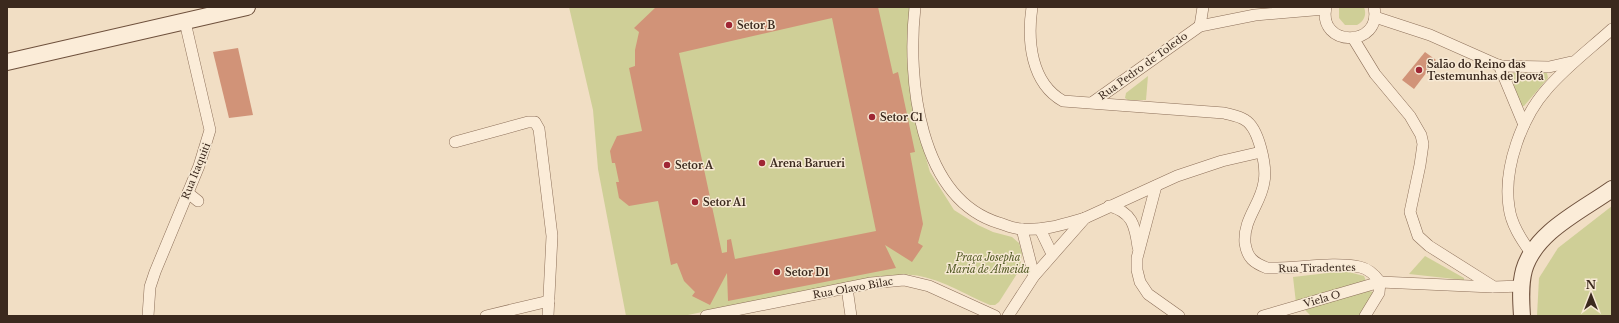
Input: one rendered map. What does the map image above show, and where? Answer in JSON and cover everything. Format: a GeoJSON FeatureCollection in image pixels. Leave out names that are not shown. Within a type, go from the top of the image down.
{"type":"FeatureCollection","features":[{"type":"Feature","properties":{"kind":"main road"},"geometry":{"type":"LineString","coordinates":[[7,62],[247,7]]}},
{"type":"Feature","properties":{"kind":"main road"},"geometry":{"type":"LineString","coordinates":[[1522,316],[1521,286],[1524,270],[1531,253],[1541,241],[1564,222],[1612,189]]}},
{"type":"Feature","properties":{"kind":"street"},"geometry":{"type":"LineString","coordinates":[[915,7],[913,45],[916,90],[924,131],[941,175],[955,195],[970,209],[988,220],[1022,229],[1040,229],[1085,218],[1177,176],[1222,160],[1261,152]]}},
{"type":"Feature","properties":{"kind":"street","name":"Rua Pedro de Toledo"},"geometry":{"type":"LineString","coordinates":[[1032,7],[1029,30],[1030,45],[1034,62],[1046,87],[1053,95],[1063,101],[1093,102],[1200,26],[1255,15],[1326,8]]}},
{"type":"Feature","properties":{"kind":"street"},"geometry":{"type":"LineString","coordinates":[[1200,26],[1202,7]]}},
{"type":"Feature","properties":{"kind":"street"},"geometry":{"type":"LineString","coordinates":[[1326,8],[1327,24],[1332,31],[1345,38],[1361,36],[1367,32],[1375,12],[1500,65],[1549,67],[1574,61]]}},
{"type":"Feature","properties":{"kind":"street","name":"Rua Itaquiti"},"geometry":{"type":"LineString","coordinates":[[148,316],[150,287],[155,272],[202,159],[210,130],[186,22]]}},
{"type":"Feature","properties":{"kind":"street"},"geometry":{"type":"LineString","coordinates":[[1531,253],[1517,232],[1508,206],[1510,168],[1524,125],[1528,114],[1546,90],[1574,61],[1612,29]]}},
{"type":"Feature","properties":{"kind":"street"},"geometry":{"type":"LineString","coordinates":[[1353,38],[1375,74],[1410,116],[1421,135],[1423,144],[1410,212],[1418,236],[1429,246],[1494,287]]}},
{"type":"Feature","properties":{"kind":"street"},"geometry":{"type":"LineString","coordinates":[[1500,65],[1524,125]]}},
{"type":"Feature","properties":{"kind":"street","name":"Rua Tiradentes"},"geometry":{"type":"LineString","coordinates":[[1093,102],[1224,113],[1246,120],[1257,137],[1261,152],[1264,182],[1247,222],[1244,235],[1248,257],[1256,264],[1267,268],[1346,266],[1362,268],[1374,275],[1380,282]]}},
{"type":"Feature","properties":{"kind":"street"},"geometry":{"type":"LineString","coordinates":[[455,142],[528,122],[536,122],[539,129],[552,229],[548,316]]}},
{"type":"Feature","properties":{"kind":"street"},"geometry":{"type":"LineString","coordinates":[[1156,186],[1138,251],[1137,270],[1144,288],[1153,299],[1179,316]]}},
{"type":"Feature","properties":{"kind":"street"},"geometry":{"type":"LineString","coordinates":[[188,193],[198,201]]}},
{"type":"Feature","properties":{"kind":"street"},"geometry":{"type":"LineString","coordinates":[[1109,206],[1121,209],[1130,219],[1134,227],[1138,251]]}},
{"type":"Feature","properties":{"kind":"street"},"geometry":{"type":"LineString","coordinates":[[1008,316],[1034,276],[1085,218]]}},
{"type":"Feature","properties":{"kind":"street"},"geometry":{"type":"LineString","coordinates":[[1022,229],[1034,276]]}},
{"type":"Feature","properties":{"kind":"street"},"geometry":{"type":"LineString","coordinates":[[1040,229],[1052,254]]}},
{"type":"Feature","properties":{"kind":"street","name":"Rua Olavo Bilac"},"geometry":{"type":"LineString","coordinates":[[706,316],[890,281],[915,282],[995,316]]}},
{"type":"Feature","properties":{"kind":"street"},"geometry":{"type":"LineString","coordinates":[[1365,316],[1379,293],[1380,282]]}},
{"type":"Feature","properties":{"kind":"street","name":"Viela O"},"geometry":{"type":"LineString","coordinates":[[1263,316],[1380,282],[1494,287],[1521,286]]}},
{"type":"Feature","properties":{"kind":"street"},"geometry":{"type":"LineString","coordinates":[[847,288],[851,316]]}},
{"type":"Feature","properties":{"kind":"street"},"geometry":{"type":"LineString","coordinates":[[486,316],[549,301]]}},
{"type":"Feature","properties":{"kind":"green space","name":"Arena Barueri"},"geometry":{"type":"Polygon","coordinates":[[[569,7],[911,7],[921,141],[930,172],[954,210],[978,225],[993,232],[1012,237],[1019,243],[1022,253],[1020,269],[999,302],[995,305],[990,305],[932,279],[922,276],[902,275],[872,277],[683,316],[626,316],[598,169],[593,110],[569,7]]]}},
{"type":"Feature","properties":{"kind":"green space"},"geometry":{"type":"Polygon","coordinates":[[[1339,7],[1364,7],[1364,18],[1357,25],[1345,25],[1339,18],[1339,7]]]}},
{"type":"Feature","properties":{"kind":"green space"},"geometry":{"type":"Polygon","coordinates":[[[1512,73],[1547,73],[1548,78],[1524,106],[1521,106],[1512,80],[1512,73]]]}},
{"type":"Feature","properties":{"kind":"green space"},"geometry":{"type":"Polygon","coordinates":[[[1148,76],[1146,100],[1128,100],[1125,98],[1126,93],[1148,76]]]}},
{"type":"Feature","properties":{"kind":"green space"},"geometry":{"type":"Polygon","coordinates":[[[1612,206],[1612,316],[1537,316],[1539,278],[1558,248],[1612,206]]]}},
{"type":"Feature","properties":{"kind":"green space"},"geometry":{"type":"Polygon","coordinates":[[[1425,256],[1464,278],[1464,280],[1409,274],[1425,256]]]}},
{"type":"Feature","properties":{"kind":"green space"},"geometry":{"type":"Polygon","coordinates":[[[1345,271],[1364,276],[1366,281],[1296,303],[1293,277],[1345,271]]]}},
{"type":"Feature","properties":{"kind":"green space"},"geometry":{"type":"Polygon","coordinates":[[[1366,290],[1373,292],[1375,295],[1360,316],[1311,316],[1305,310],[1366,290]]]}},
{"type":"Feature","properties":{"kind":"building"},"geometry":{"type":"Polygon","coordinates":[[[656,7],[878,7],[893,74],[898,72],[915,152],[910,153],[923,224],[918,243],[923,246],[912,262],[885,245],[896,268],[728,301],[727,273],[710,305],[692,296],[695,292],[684,281],[677,263],[671,265],[658,201],[629,206],[619,198],[616,182],[619,182],[615,163],[612,163],[610,151],[617,136],[642,131],[629,68],[635,66],[635,50],[639,32],[634,28],[656,7]],[[832,18],[679,53],[722,253],[727,252],[727,240],[731,239],[735,259],[876,231],[832,18]]]}},
{"type":"Feature","properties":{"kind":"building"},"geometry":{"type":"Polygon","coordinates":[[[238,48],[253,115],[229,118],[213,52],[238,48]]]}},
{"type":"Feature","properties":{"kind":"building","name":"Salão do Reino das Testemunhas de Jeová"},"geometry":{"type":"Polygon","coordinates":[[[1425,52],[1436,60],[1414,89],[1402,80],[1425,52]]]}},
{"type":"Feature","properties":{"kind":"place","name":"Setor B"},"geometry":{"type":"Point","coordinates":[729,25]}},
{"type":"Feature","properties":{"kind":"place","name":"Salão do Reino das Testemunhas de Jeová"},"geometry":{"type":"Point","coordinates":[1419,70]}},
{"type":"Feature","properties":{"kind":"place","name":"Setor C1"},"geometry":{"type":"Point","coordinates":[872,117]}},
{"type":"Feature","properties":{"kind":"place","name":"Arena Barueri"},"geometry":{"type":"Point","coordinates":[762,163]}},
{"type":"Feature","properties":{"kind":"place","name":"Setor A"},"geometry":{"type":"Point","coordinates":[667,165]}},
{"type":"Feature","properties":{"kind":"place","name":"Setor A1"},"geometry":{"type":"Point","coordinates":[695,202]}},
{"type":"Feature","properties":{"kind":"place","name":"Setor D1"},"geometry":{"type":"Point","coordinates":[777,272]}},
{"type":"Feature","properties":{"kind":"park label","name":"Praça Josepha Maria de Almeida"},"geometry":{"type":"Point","coordinates":[988,262]}}]}
